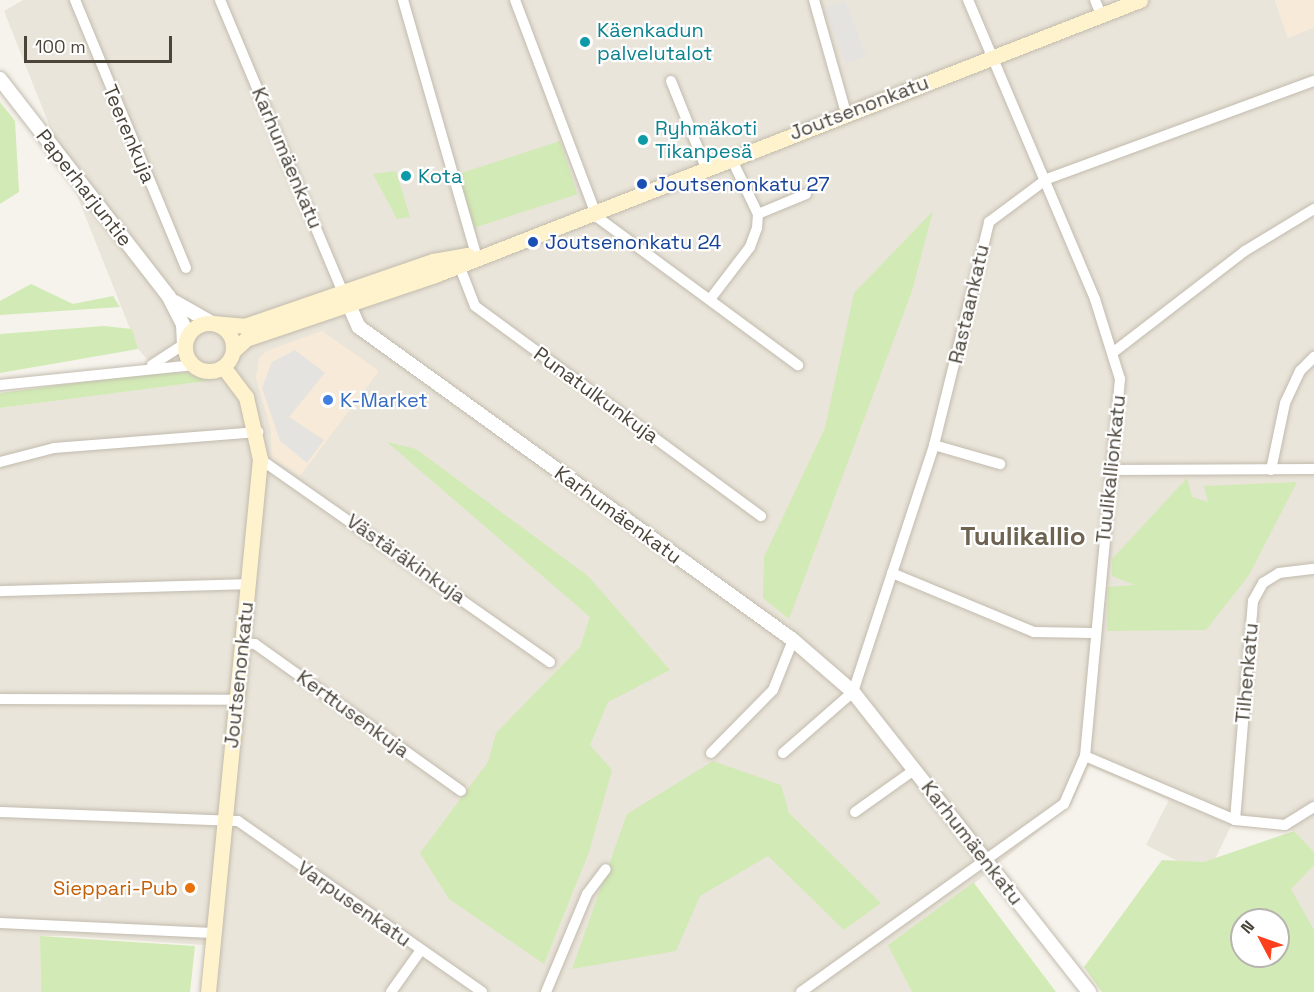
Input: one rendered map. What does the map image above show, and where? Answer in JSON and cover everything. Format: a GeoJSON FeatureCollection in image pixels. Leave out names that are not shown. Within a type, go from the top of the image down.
{"type":"FeatureCollection","features":[{"type":"Feature","properties":{"kind":"main road","name":"Joutsenonkatu"},"geometry":{"type":"LineString","coordinates":[[233,351],[246,339],[345,299],[476,255],[1140,0]]}},
{"type":"Feature","properties":{"kind":"main road","name":"Joutsenonkatu"},"geometry":{"type":"LineString","coordinates":[[212,323],[244,326],[345,299]]}},
{"type":"Feature","properties":{"kind":"main road"},"geometry":{"type":"LineString","coordinates":[[212,323],[230,335],[233,351],[223,367],[209,372],[192,364],[184,344],[195,327],[212,323]]}},
{"type":"Feature","properties":{"kind":"main road","name":"Joutsenonkatu"},"geometry":{"type":"LineString","coordinates":[[208,992],[261,459],[258,432],[246,397],[223,367]]}},
{"type":"Feature","properties":{"kind":"street","name":"Teerenkuja"},"geometry":{"type":"LineString","coordinates":[[75,0],[186,268]]}},
{"type":"Feature","properties":{"kind":"street","name":"Karhumäenkatu"},"geometry":{"type":"LineString","coordinates":[[220,0],[345,299],[359,327],[793,640],[853,692],[1089,992]]}},
{"type":"Feature","properties":{"kind":"street"},"geometry":{"type":"LineString","coordinates":[[404,0],[476,255]]}},
{"type":"Feature","properties":{"kind":"street"},"geometry":{"type":"LineString","coordinates":[[515,0],[592,210],[635,249],[711,298],[798,365]]}},
{"type":"Feature","properties":{"kind":"street"},"geometry":{"type":"LineString","coordinates":[[814,0],[846,113]]}},
{"type":"Feature","properties":{"kind":"street","name":"Tuulikallionkatu"},"geometry":{"type":"LineString","coordinates":[[801,992],[1064,804],[1085,756],[1093,633],[1120,379],[1115,351],[1047,179],[991,58],[968,0]]}},
{"type":"Feature","properties":{"kind":"street"},"geometry":{"type":"LineString","coordinates":[[1095,0],[1101,15]]}},
{"type":"Feature","properties":{"kind":"street","name":"Paperharjuntie"},"geometry":{"type":"LineString","coordinates":[[0,79],[169,297],[183,326],[184,344]]}},
{"type":"Feature","properties":{"kind":"street"},"geometry":{"type":"LineString","coordinates":[[671,81],[706,168]]}},
{"type":"Feature","properties":{"kind":"street","name":"Rastaankatu"},"geometry":{"type":"LineString","coordinates":[[853,692],[934,445],[989,222],[1047,179],[1314,81]]}},
{"type":"Feature","properties":{"kind":"street"},"geometry":{"type":"LineString","coordinates":[[711,298],[750,247],[758,214],[730,158]]}},
{"type":"Feature","properties":{"kind":"street"},"geometry":{"type":"LineString","coordinates":[[758,214],[806,194]]}},
{"type":"Feature","properties":{"kind":"street"},"geometry":{"type":"LineString","coordinates":[[1115,351],[1245,251],[1314,209]]}},
{"type":"Feature","properties":{"kind":"street","name":"Punatulkunkuja"},"geometry":{"type":"LineString","coordinates":[[457,260],[475,306],[761,516]]}},
{"type":"Feature","properties":{"kind":"street","name":"Paperharjuntie"},"geometry":{"type":"LineString","coordinates":[[169,297],[195,318],[212,323]]}},
{"type":"Feature","properties":{"kind":"street"},"geometry":{"type":"LineString","coordinates":[[152,365],[184,344]]}},
{"type":"Feature","properties":{"kind":"street"},"geometry":{"type":"LineString","coordinates":[[1271,470],[1285,403],[1300,371],[1314,357]]}},
{"type":"Feature","properties":{"kind":"street"},"geometry":{"type":"LineString","coordinates":[[0,385],[152,365],[192,364]]}},
{"type":"Feature","properties":{"kind":"street"},"geometry":{"type":"LineString","coordinates":[[0,462],[54,448],[258,432]]}},
{"type":"Feature","properties":{"kind":"street"},"geometry":{"type":"LineString","coordinates":[[934,445],[1000,464]]}},
{"type":"Feature","properties":{"kind":"street","name":"Västäräkinkuja"},"geometry":{"type":"LineString","coordinates":[[261,459],[550,662]]}},
{"type":"Feature","properties":{"kind":"street"},"geometry":{"type":"LineString","coordinates":[[1111,470],[1314,469]]}},
{"type":"Feature","properties":{"kind":"street","name":"Tilhenkatu"},"geometry":{"type":"LineString","coordinates":[[1235,820],[1253,601],[1263,583],[1279,573],[1314,569]]}},
{"type":"Feature","properties":{"kind":"street"},"geometry":{"type":"LineString","coordinates":[[892,573],[1034,633],[1093,633]]}},
{"type":"Feature","properties":{"kind":"street"},"geometry":{"type":"LineString","coordinates":[[0,591],[248,584]]}},
{"type":"Feature","properties":{"kind":"street"},"geometry":{"type":"LineString","coordinates":[[711,753],[773,690],[793,640]]}},
{"type":"Feature","properties":{"kind":"street","name":"Kerttusenkuja"},"geometry":{"type":"LineString","coordinates":[[242,643],[255,644],[461,791]]}},
{"type":"Feature","properties":{"kind":"street"},"geometry":{"type":"LineString","coordinates":[[783,753],[853,692]]}},
{"type":"Feature","properties":{"kind":"street"},"geometry":{"type":"LineString","coordinates":[[0,699],[237,700]]}},
{"type":"Feature","properties":{"kind":"street"},"geometry":{"type":"LineString","coordinates":[[1085,756],[1235,820],[1285,825],[1314,807]]}},
{"type":"Feature","properties":{"kind":"street"},"geometry":{"type":"LineString","coordinates":[[855,812],[915,770]]}},
{"type":"Feature","properties":{"kind":"street"},"geometry":{"type":"LineString","coordinates":[[0,812],[226,818]]}},
{"type":"Feature","properties":{"kind":"street","name":"Varpusenkatu"},"geometry":{"type":"LineString","coordinates":[[226,818],[238,821],[482,992]]}},
{"type":"Feature","properties":{"kind":"street"},"geometry":{"type":"LineString","coordinates":[[546,992],[587,894],[606,869]]}},
{"type":"Feature","properties":{"kind":"street"},"geometry":{"type":"LineString","coordinates":[[0,923],[213,933]]}},
{"type":"Feature","properties":{"kind":"street"},"geometry":{"type":"LineString","coordinates":[[392,992],[421,950]]}},
{"type":"Feature","properties":{"kind":"shaded area"},"geometry":{"type":"Polygon","coordinates":[[[23,0],[1275,0],[1288,38],[1314,27],[1314,852],[1293,831],[1231,826],[1207,876],[1146,845],[1169,800],[1089,766],[1071,805],[940,911],[889,944],[912,992],[215,992],[219,946],[40,936],[41,992],[0,992],[0,408],[205,381],[159,372],[138,349],[4,11],[23,0]],[[266,351],[256,377],[271,430],[272,458],[300,476],[266,351]]]}},
{"type":"Feature","properties":{"kind":"shaded area"},"geometry":{"type":"Polygon","coordinates":[[[845,0],[867,56],[846,64],[824,8],[845,0]]]}},
{"type":"Feature","properties":{"kind":"shaded area"},"geometry":{"type":"Polygon","coordinates":[[[1275,0],[1314,0],[1314,27],[1288,38],[1275,0]]]}},
{"type":"Feature","properties":{"kind":"shaded area"},"geometry":{"type":"Polygon","coordinates":[[[322,331],[379,371],[300,476],[272,458],[271,430],[256,377],[259,358],[266,351],[322,331]]]}},
{"type":"Feature","properties":{"kind":"shaded area"},"geometry":{"type":"Polygon","coordinates":[[[295,350],[325,373],[289,417],[324,440],[307,463],[280,441],[262,388],[272,362],[295,350]]]}},
{"type":"Feature","properties":{"kind":"shaded area"},"geometry":{"type":"Polygon","coordinates":[[[1314,863],[1314,936],[1279,886],[1314,863]]]}},
{"type":"Feature","properties":{"kind":"green space"},"geometry":{"type":"Polygon","coordinates":[[[0,102],[15,121],[19,192],[0,204],[0,102]]]}},
{"type":"Feature","properties":{"kind":"green space"},"geometry":{"type":"Polygon","coordinates":[[[560,141],[577,194],[475,228],[457,174],[560,141]]]}},
{"type":"Feature","properties":{"kind":"green space"},"geometry":{"type":"Polygon","coordinates":[[[396,171],[410,217],[397,219],[373,174],[396,171]]]}},
{"type":"Feature","properties":{"kind":"green space"},"geometry":{"type":"Polygon","coordinates":[[[933,211],[912,291],[789,619],[763,598],[764,557],[825,428],[854,293],[933,211]]]}},
{"type":"Feature","properties":{"kind":"green space"},"geometry":{"type":"Polygon","coordinates":[[[31,284],[73,304],[113,296],[120,307],[0,315],[0,301],[31,284]]]}},
{"type":"Feature","properties":{"kind":"green space"},"geometry":{"type":"Polygon","coordinates":[[[104,326],[132,329],[138,349],[0,373],[0,334],[104,326]]]}},
{"type":"Feature","properties":{"kind":"green space"},"geometry":{"type":"Polygon","coordinates":[[[159,372],[188,373],[207,381],[0,408],[0,393],[159,372]]]}},
{"type":"Feature","properties":{"kind":"green space"},"geometry":{"type":"Polygon","coordinates":[[[387,442],[416,449],[588,576],[670,670],[608,702],[590,745],[612,770],[589,852],[544,964],[449,899],[420,853],[488,762],[496,733],[580,647],[590,617],[387,442]]]}},
{"type":"Feature","properties":{"kind":"green space"},"geometry":{"type":"Polygon","coordinates":[[[1187,478],[1192,497],[1208,502],[1204,486],[1297,482],[1249,575],[1206,630],[1107,631],[1108,587],[1135,585],[1112,576],[1112,559],[1187,478]]]}},
{"type":"Feature","properties":{"kind":"green space"},"geometry":{"type":"Polygon","coordinates":[[[713,761],[781,785],[789,813],[881,903],[844,930],[768,856],[700,896],[676,951],[572,969],[627,814],[713,761]]]}},
{"type":"Feature","properties":{"kind":"green space"},"geometry":{"type":"Polygon","coordinates":[[[1294,831],[1314,852],[1314,865],[1291,889],[1314,930],[1314,992],[1102,992],[1084,967],[1162,860],[1204,862],[1294,831]]]}},
{"type":"Feature","properties":{"kind":"green space"},"geometry":{"type":"Polygon","coordinates":[[[974,882],[1056,992],[912,992],[888,945],[974,882]]]}},
{"type":"Feature","properties":{"kind":"green space"},"geometry":{"type":"Polygon","coordinates":[[[40,936],[195,946],[190,992],[41,992],[40,936]]]}},
{"type":"Feature","properties":{"kind":"place","name":"Käenkadun palvelutalot"},"geometry":{"type":"Point","coordinates":[585,42]}},
{"type":"Feature","properties":{"kind":"place","name":"Ryhmäkoti Tikanpesä"},"geometry":{"type":"Point","coordinates":[643,140]}},
{"type":"Feature","properties":{"kind":"place","name":"Kota"},"geometry":{"type":"Point","coordinates":[406,176]}},
{"type":"Feature","properties":{"kind":"place","name":"Joutsenonkatu 27"},"geometry":{"type":"Point","coordinates":[642,184]}},
{"type":"Feature","properties":{"kind":"place","name":"Joutsenonkatu 24"},"geometry":{"type":"Point","coordinates":[533,242]}},
{"type":"Feature","properties":{"kind":"place","name":"K-Market"},"geometry":{"type":"Point","coordinates":[328,400]}},
{"type":"Feature","properties":{"kind":"place","name":"Sieppari-Pub"},"geometry":{"type":"Point","coordinates":[190,888]}},
{"type":"Feature","properties":{"kind":"district","name":"Tuulikallio"},"geometry":{"type":"Point","coordinates":[1023,537]}}]}
